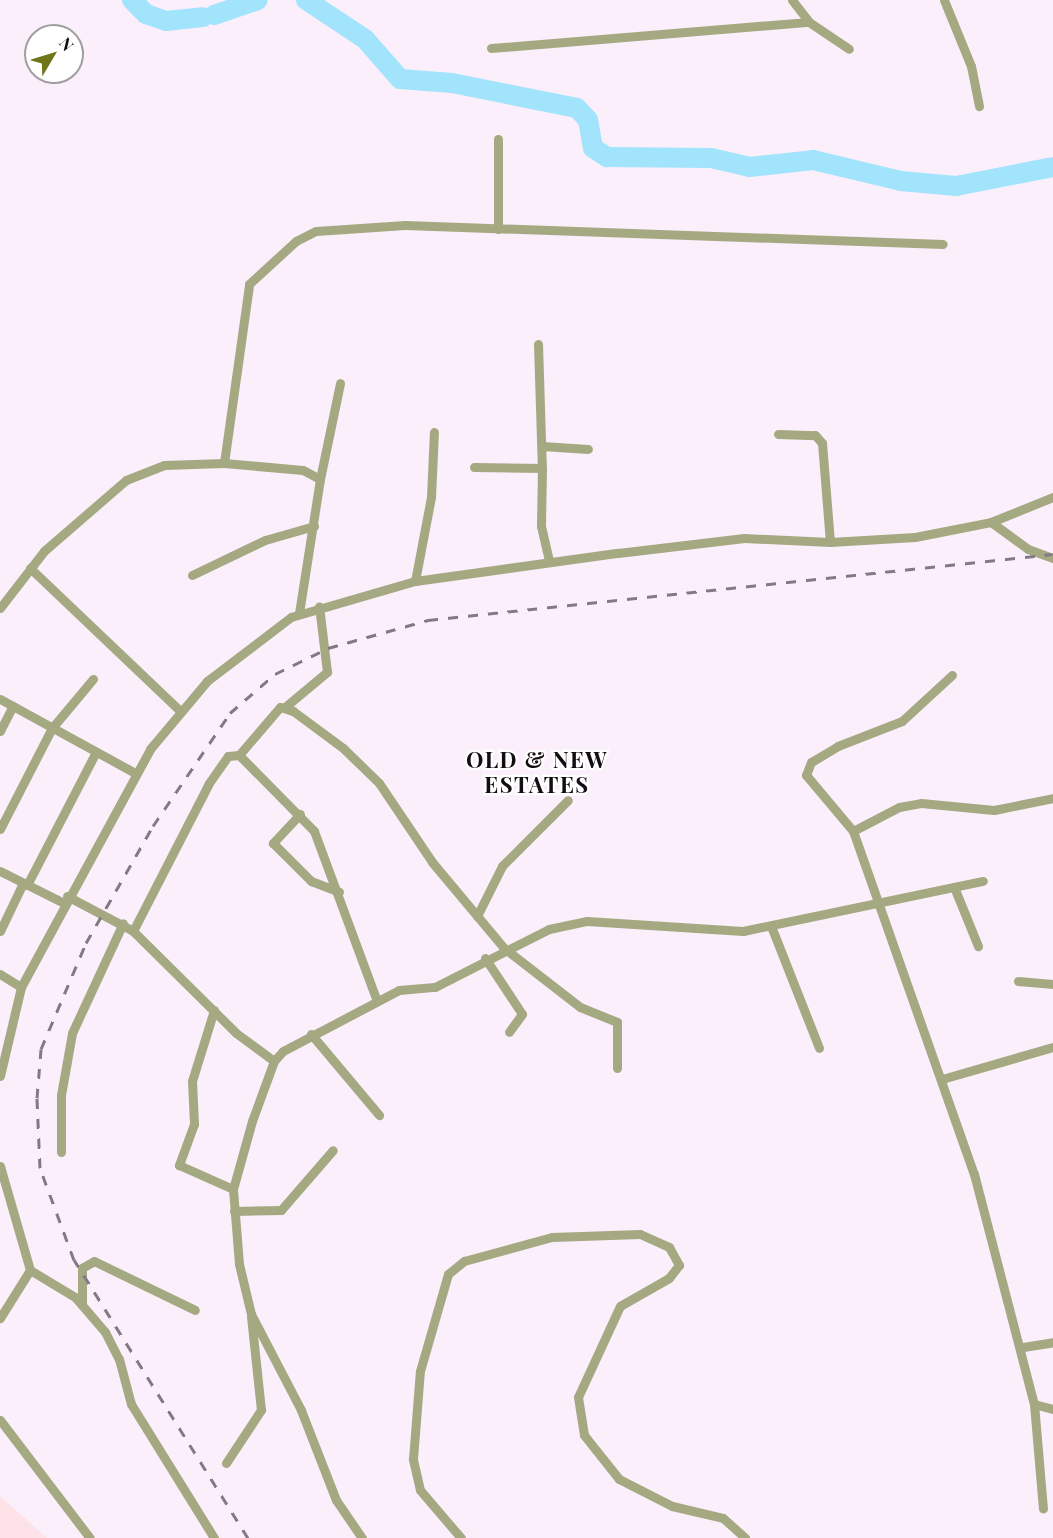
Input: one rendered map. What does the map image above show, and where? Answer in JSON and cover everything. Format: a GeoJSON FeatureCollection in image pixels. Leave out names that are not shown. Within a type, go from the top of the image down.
{"type":"FeatureCollection","features":[{"type":"Feature","properties":{"kind":"street"},"geometry":{"type":"LineString","coordinates":[[792,0],[809,22],[849,49]]}},
{"type":"Feature","properties":{"kind":"street"},"geometry":{"type":"LineString","coordinates":[[944,0],[971,66],[979,106]]}},
{"type":"Feature","properties":{"kind":"street"},"geometry":{"type":"LineString","coordinates":[[491,48],[809,22]]}},
{"type":"Feature","properties":{"kind":"street"},"geometry":{"type":"LineString","coordinates":[[498,139],[498,229]]}},
{"type":"Feature","properties":{"kind":"street"},"geometry":{"type":"LineString","coordinates":[[224,463],[249,284],[259,270],[316,231],[405,225],[943,244]]}},
{"type":"Feature","properties":{"kind":"street"},"geometry":{"type":"LineString","coordinates":[[538,344],[542,446],[541,526],[549,562]]}},
{"type":"Feature","properties":{"kind":"street"},"geometry":{"type":"LineString","coordinates":[[300,613],[320,479],[340,383]]}},
{"type":"Feature","properties":{"kind":"street"},"geometry":{"type":"LineString","coordinates":[[415,581],[431,496],[434,432]]}},
{"type":"Feature","properties":{"kind":"street"},"geometry":{"type":"LineString","coordinates":[[778,434],[815,435],[822,443],[830,542]]}},
{"type":"Feature","properties":{"kind":"street"},"geometry":{"type":"LineString","coordinates":[[542,446],[588,449]]}},
{"type":"Feature","properties":{"kind":"street"},"geometry":{"type":"LineString","coordinates":[[0,608],[30,568],[82,514],[126,480],[164,465],[224,463],[303,471],[320,479]]}},
{"type":"Feature","properties":{"kind":"street"},"geometry":{"type":"LineString","coordinates":[[474,467],[542,468]]}},
{"type":"Feature","properties":{"kind":"street"},"geometry":{"type":"LineString","coordinates":[[0,1076],[21,987],[65,899],[135,773],[179,710],[239,654],[300,613],[415,581],[549,562],[744,538],[830,542],[915,537],[991,522],[1053,497]]}},
{"type":"Feature","properties":{"kind":"street"},"geometry":{"type":"LineString","coordinates":[[991,522],[1028,549],[1053,558]]}},
{"type":"Feature","properties":{"kind":"street"},"geometry":{"type":"LineString","coordinates":[[192,574],[265,540],[314,526]]}},
{"type":"Feature","properties":{"kind":"street"},"geometry":{"type":"LineString","coordinates":[[30,568],[179,710]]}},
{"type":"Feature","properties":{"kind":"street"},"geometry":{"type":"LineString","coordinates":[[134,931],[210,783],[228,756],[239,755],[267,716],[285,707],[327,672],[319,606]]}},
{"type":"Feature","properties":{"kind":"street"},"geometry":{"type":"LineString","coordinates":[[952,675],[902,721],[838,746],[806,767],[806,775],[853,831],[876,904],[942,1079],[1023,1347],[1034,1404],[1043,1509]]}},
{"type":"Feature","properties":{"kind":"street"},"geometry":{"type":"LineString","coordinates":[[0,829],[52,728],[93,679]]}},
{"type":"Feature","properties":{"kind":"street"},"geometry":{"type":"LineString","coordinates":[[0,699],[135,773]]}},
{"type":"Feature","properties":{"kind":"street"},"geometry":{"type":"LineString","coordinates":[[0,731],[13,706]]}},
{"type":"Feature","properties":{"kind":"street"},"geometry":{"type":"LineString","coordinates":[[285,707],[343,747],[380,783],[477,916],[504,948],[580,1007],[612,1017],[617,1068]]}},
{"type":"Feature","properties":{"kind":"street"},"geometry":{"type":"LineString","coordinates":[[0,931],[96,752]]}},
{"type":"Feature","properties":{"kind":"street"},"geometry":{"type":"LineString","coordinates":[[239,755],[300,814],[321,843],[377,1001]]}},
{"type":"Feature","properties":{"kind":"street"},"geometry":{"type":"LineString","coordinates":[[853,831],[899,807],[921,803],[994,810],[1053,798]]}},
{"type":"Feature","properties":{"kind":"street"},"geometry":{"type":"LineString","coordinates":[[477,916],[502,866],[568,800]]}},
{"type":"Feature","properties":{"kind":"street"},"geometry":{"type":"LineString","coordinates":[[300,814],[273,843],[311,881],[339,892]]}},
{"type":"Feature","properties":{"kind":"street"},"geometry":{"type":"LineString","coordinates":[[0,871],[25,884],[123,923],[134,931],[214,1010],[274,1060]]}},
{"type":"Feature","properties":{"kind":"street"},"geometry":{"type":"LineString","coordinates":[[226,1463],[261,1410],[251,1314],[234,1211],[233,1189],[274,1060],[311,1034],[377,1001],[406,989],[435,987],[504,948],[587,921],[717,933],[771,926],[983,880]]}},
{"type":"Feature","properties":{"kind":"street"},"geometry":{"type":"LineString","coordinates":[[954,887],[978,946]]}},
{"type":"Feature","properties":{"kind":"street"},"geometry":{"type":"LineString","coordinates":[[61,1152],[62,1084],[72,1033],[123,923]]}},
{"type":"Feature","properties":{"kind":"street"},"geometry":{"type":"LineString","coordinates":[[771,926],[819,1048]]}},
{"type":"Feature","properties":{"kind":"street"},"geometry":{"type":"LineString","coordinates":[[485,958],[522,1014],[509,1032]]}},
{"type":"Feature","properties":{"kind":"street"},"geometry":{"type":"LineString","coordinates":[[0,974],[21,987]]}},
{"type":"Feature","properties":{"kind":"street"},"geometry":{"type":"LineString","coordinates":[[1018,981],[1053,984]]}},
{"type":"Feature","properties":{"kind":"street"},"geometry":{"type":"LineString","coordinates":[[214,1010],[192,1081],[194,1124],[179,1165],[233,1189]]}},
{"type":"Feature","properties":{"kind":"street"},"geometry":{"type":"LineString","coordinates":[[311,1034],[380,1115]]}},
{"type":"Feature","properties":{"kind":"street"},"geometry":{"type":"LineString","coordinates":[[942,1079],[1053,1047]]}},
{"type":"Feature","properties":{"kind":"street"},"geometry":{"type":"LineString","coordinates":[[234,1211],[281,1210],[333,1150]]}},
{"type":"Feature","properties":{"kind":"street"},"geometry":{"type":"LineString","coordinates":[[0,1166],[0,1173],[30,1270],[82,1303],[113,1345],[131,1404],[214,1538]]}},
{"type":"Feature","properties":{"kind":"street"},"geometry":{"type":"LineString","coordinates":[[462,1538],[420,1490],[413,1459],[420,1371],[448,1274],[464,1261],[552,1237],[640,1234],[669,1247],[679,1265],[669,1278],[620,1306],[578,1398],[584,1435],[619,1479],[672,1506],[723,1518],[745,1538]]}},
{"type":"Feature","properties":{"kind":"street"},"geometry":{"type":"LineString","coordinates":[[82,1303],[82,1268],[94,1261],[195,1310]]}},
{"type":"Feature","properties":{"kind":"street"},"geometry":{"type":"LineString","coordinates":[[0,1318],[30,1270]]}},
{"type":"Feature","properties":{"kind":"street"},"geometry":{"type":"LineString","coordinates":[[251,1314],[301,1410],[336,1500],[362,1538]]}},
{"type":"Feature","properties":{"kind":"street"},"geometry":{"type":"LineString","coordinates":[[1023,1347],[1053,1342]]}},
{"type":"Feature","properties":{"kind":"street"},"geometry":{"type":"LineString","coordinates":[[1034,1404],[1053,1409]]}},
{"type":"Feature","properties":{"kind":"street"},"geometry":{"type":"LineString","coordinates":[[0,1420],[90,1538]]}},
{"type":"Feature","properties":{"kind":"shaded area"},"geometry":{"type":"Polygon","coordinates":[[[0,1496],[47,1538],[0,1538],[0,1496]]]}},
{"type":"Feature","properties":{"kind":"waterway"},"geometry":{"type":"LineString","coordinates":[[132,0],[146,14],[166,21],[203,17]]}},
{"type":"Feature","properties":{"kind":"waterway"},"geometry":{"type":"LineString","coordinates":[[214,15],[258,0]]}},
{"type":"Feature","properties":{"kind":"waterway"},"geometry":{"type":"LineString","coordinates":[[306,0],[365,39],[400,79],[452,83],[577,108],[588,120],[593,148],[607,157],[711,158],[749,167],[813,160],[901,181],[956,186],[1053,167]]}},
{"type":"Feature","properties":{"kind":"railway"},"geometry":{"type":"LineString","coordinates":[[248,1538],[74,1260],[40,1168],[37,1098],[41,1049],[86,943],[153,826],[230,713],[275,674],[328,648],[428,620],[1053,554]]}},
{"type":"Feature","properties":{"kind":"district","name":"OLD & NEW ESTATES"},"geometry":{"type":"Point","coordinates":[537,772]}}]}
